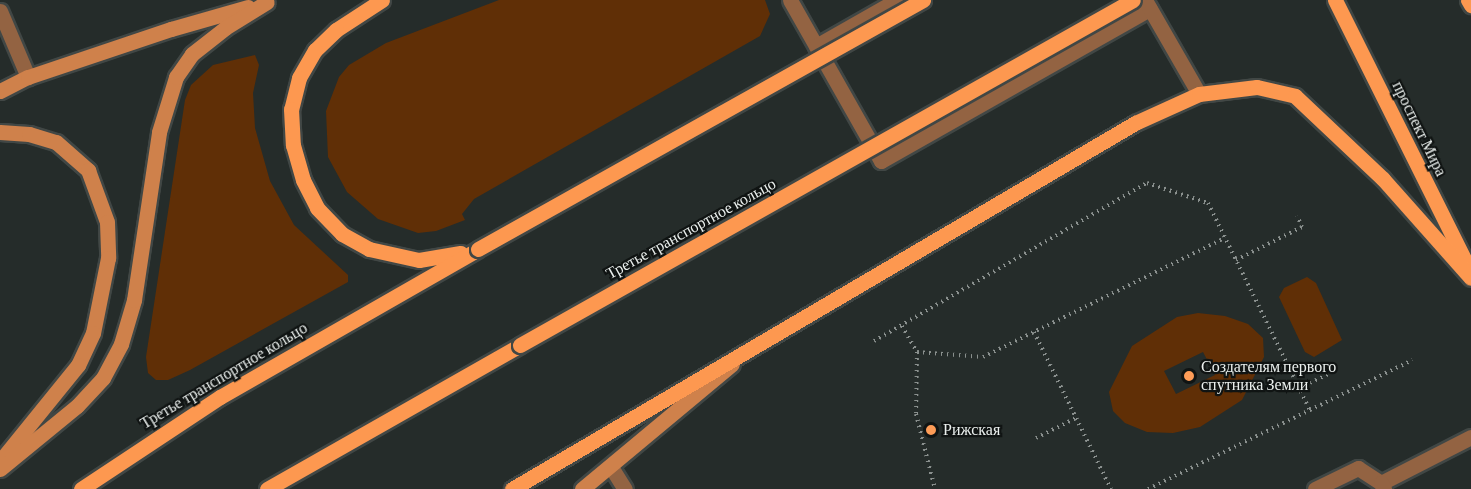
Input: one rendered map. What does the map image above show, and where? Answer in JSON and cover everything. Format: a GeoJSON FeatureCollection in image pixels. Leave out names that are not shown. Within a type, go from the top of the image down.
{"type":"FeatureCollection","features":[{"type":"Feature","properties":{"kind":"main road"},"geometry":{"type":"LineString","coordinates":[[382,0],[336,30],[315,50],[299,78],[291,109],[293,145],[303,180],[317,208],[342,234],[369,249],[418,260],[478,249]]}},
{"type":"Feature","properties":{"kind":"main road","name":"Третье транспортное кольцо"},"geometry":{"type":"LineString","coordinates":[[81,489],[220,397],[478,249],[923,0]]}},
{"type":"Feature","properties":{"kind":"main road","name":"Третье транспортное кольцо"},"geometry":{"type":"LineString","coordinates":[[267,489],[1133,0]]}},
{"type":"Feature","properties":{"kind":"main road","name":"проспект Мира"},"geometry":{"type":"LineString","coordinates":[[1335,0],[1471,276]]}},
{"type":"Feature","properties":{"kind":"main road"},"geometry":{"type":"LineString","coordinates":[[1468,0],[1471,5]]}},
{"type":"Feature","properties":{"kind":"main road"},"geometry":{"type":"LineString","coordinates":[[0,91],[28,77],[271,1]]}},
{"type":"Feature","properties":{"kind":"main road"},"geometry":{"type":"LineString","coordinates":[[0,469],[77,406],[103,378],[121,344],[134,300],[159,132],[176,77],[192,54],[225,28],[271,1]]}},
{"type":"Feature","properties":{"kind":"main road"},"geometry":{"type":"LineString","coordinates":[[512,489],[1135,123],[1199,94],[1257,87],[1295,96],[1383,179],[1471,276]]}},
{"type":"Feature","properties":{"kind":"main road"},"geometry":{"type":"LineString","coordinates":[[0,132],[29,134],[56,142],[88,170],[107,222],[108,258],[93,333],[78,365],[0,461]]}},
{"type":"Feature","properties":{"kind":"main road"},"geometry":{"type":"LineString","coordinates":[[582,489],[749,349]]}},
{"type":"Feature","properties":{"kind":"street"},"geometry":{"type":"LineString","coordinates":[[790,0],[881,161],[1148,5],[1199,94]]}},
{"type":"Feature","properties":{"kind":"street"},"geometry":{"type":"LineString","coordinates":[[816,46],[897,0]]}},
{"type":"Feature","properties":{"kind":"street"},"geometry":{"type":"LineString","coordinates":[[0,11],[28,77]]}},
{"type":"Feature","properties":{"kind":"street"},"geometry":{"type":"LineString","coordinates":[[1315,489],[1358,468],[1382,486],[1471,437]]}},
{"type":"Feature","properties":{"kind":"street"},"geometry":{"type":"LineString","coordinates":[[611,467],[625,489]]}},
{"type":"Feature","properties":{"kind":"path"},"geometry":{"type":"LineString","coordinates":[[873,341],[1147,183],[1208,203],[1310,410]]}},
{"type":"Feature","properties":{"kind":"path"},"geometry":{"type":"LineString","coordinates":[[1236,260],[1302,228],[1296,216]]}},
{"type":"Feature","properties":{"kind":"path"},"geometry":{"type":"LineString","coordinates":[[916,352],[983,357],[1226,238]]}},
{"type":"Feature","properties":{"kind":"path"},"geometry":{"type":"LineString","coordinates":[[902,326],[916,352],[916,414],[935,489]]}},
{"type":"Feature","properties":{"kind":"path"},"geometry":{"type":"LineString","coordinates":[[1034,332],[1111,489]]}},
{"type":"Feature","properties":{"kind":"path"},"geometry":{"type":"LineString","coordinates":[[1148,489],[1412,360]]}},
{"type":"Feature","properties":{"kind":"path"},"geometry":{"type":"LineString","coordinates":[[1299,388],[1329,374]]}},
{"type":"Feature","properties":{"kind":"path"},"geometry":{"type":"LineString","coordinates":[[1036,438],[1076,418]]}},
{"type":"Feature","properties":{"kind":"shaded area"},"geometry":{"type":"Polygon","coordinates":[[[499,0],[765,0],[770,14],[760,36],[474,199],[462,214],[465,220],[436,231],[418,233],[378,219],[347,192],[328,157],[326,111],[339,77],[349,65],[386,43],[499,0]]]}},
{"type":"Feature","properties":{"kind":"shaded area"},"geometry":{"type":"Polygon","coordinates":[[[255,55],[259,65],[253,93],[255,128],[270,181],[294,225],[348,275],[348,282],[190,370],[168,380],[156,380],[148,373],[146,357],[185,100],[191,85],[213,65],[255,55]]]}},
{"type":"Feature","properties":{"kind":"shaded area"},"geometry":{"type":"Polygon","coordinates":[[[1307,277],[1316,283],[1342,340],[1314,357],[1305,352],[1279,297],[1284,288],[1307,277]]]}},
{"type":"Feature","properties":{"kind":"shaded area"},"geometry":{"type":"Polygon","coordinates":[[[1198,313],[1225,316],[1248,324],[1263,338],[1264,357],[1242,400],[1200,427],[1173,433],[1147,432],[1125,423],[1113,411],[1109,392],[1132,346],[1177,317],[1198,313]],[[1203,352],[1164,371],[1176,394],[1215,375],[1203,352]]]}},
{"type":"Feature","properties":{"kind":"place","name":"Создателям первого спутника Земли"},"geometry":{"type":"Point","coordinates":[1189,376]}},
{"type":"Feature","properties":{"kind":"place","name":"Рижская"},"geometry":{"type":"Point","coordinates":[931,430]}}]}
